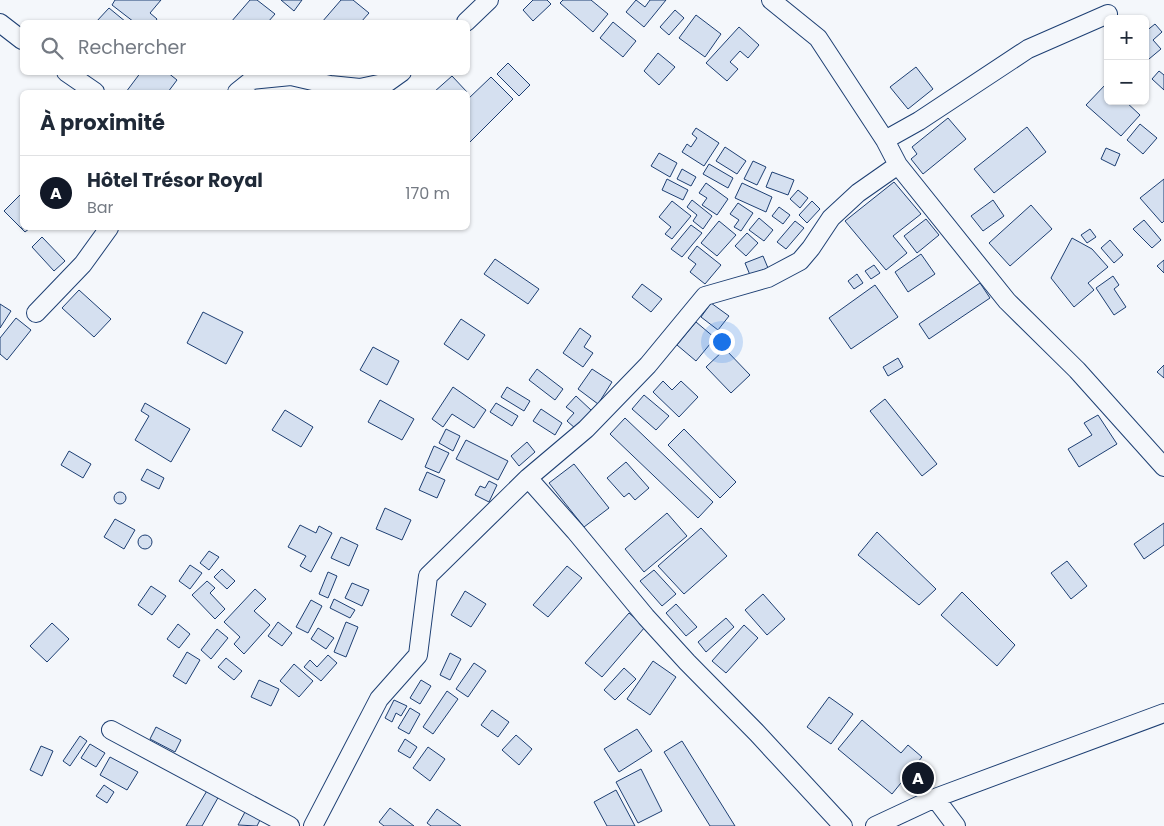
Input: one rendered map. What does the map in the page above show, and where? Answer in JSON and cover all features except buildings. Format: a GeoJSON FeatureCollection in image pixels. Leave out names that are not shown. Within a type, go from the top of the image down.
{"type":"FeatureCollection","features":[{"type":"Feature","properties":{"kind":"street"},"geometry":{"type":"LineString","coordinates":[[468,20],[489,0]]}},
{"type":"Feature","properties":{"kind":"street"},"geometry":{"type":"LineString","coordinates":[[771,0],[818,38],[885,140],[898,165],[1008,301],[1077,370],[1164,467]]}},
{"type":"Feature","properties":{"kind":"street"},"geometry":{"type":"LineString","coordinates":[[885,140],[1028,49],[1108,14]]}},
{"type":"Feature","properties":{"kind":"street"},"geometry":{"type":"LineString","coordinates":[[0,23],[20,38]]}},
{"type":"Feature","properties":{"kind":"street"},"geometry":{"type":"LineString","coordinates":[[70,75],[92,90]]}},
{"type":"Feature","properties":{"kind":"street"},"geometry":{"type":"LineString","coordinates":[[240,90],[252,80],[291,76],[330,85],[360,88],[388,82],[398,75]]}},
{"type":"Feature","properties":{"kind":"street"},"geometry":{"type":"LineString","coordinates":[[313,826],[379,700],[418,655],[428,576],[528,478],[586,429],[648,365],[705,296],[768,278],[800,261],[812,248],[831,218],[858,193],[898,165]]}},
{"type":"Feature","properties":{"kind":"street"},"geometry":{"type":"LineString","coordinates":[[36,313],[83,264],[108,230]]}},
{"type":"Feature","properties":{"kind":"street"},"geometry":{"type":"LineString","coordinates":[[528,478],[575,531],[652,624],[843,826]]}},
{"type":"Feature","properties":{"kind":"street"},"geometry":{"type":"LineString","coordinates":[[875,826],[935,798],[1164,713]]}},
{"type":"Feature","properties":{"kind":"street"},"geometry":{"type":"LineString","coordinates":[[111,730],[290,826]]}},
{"type":"Feature","properties":{"kind":"street"},"geometry":{"type":"LineString","coordinates":[[935,798],[956,826]]}},
{"type":"Feature","properties":{"kind":"place","name":"Hôtel Trésor Royal"},"geometry":{"type":"Point","coordinates":[918,778]}}]}
